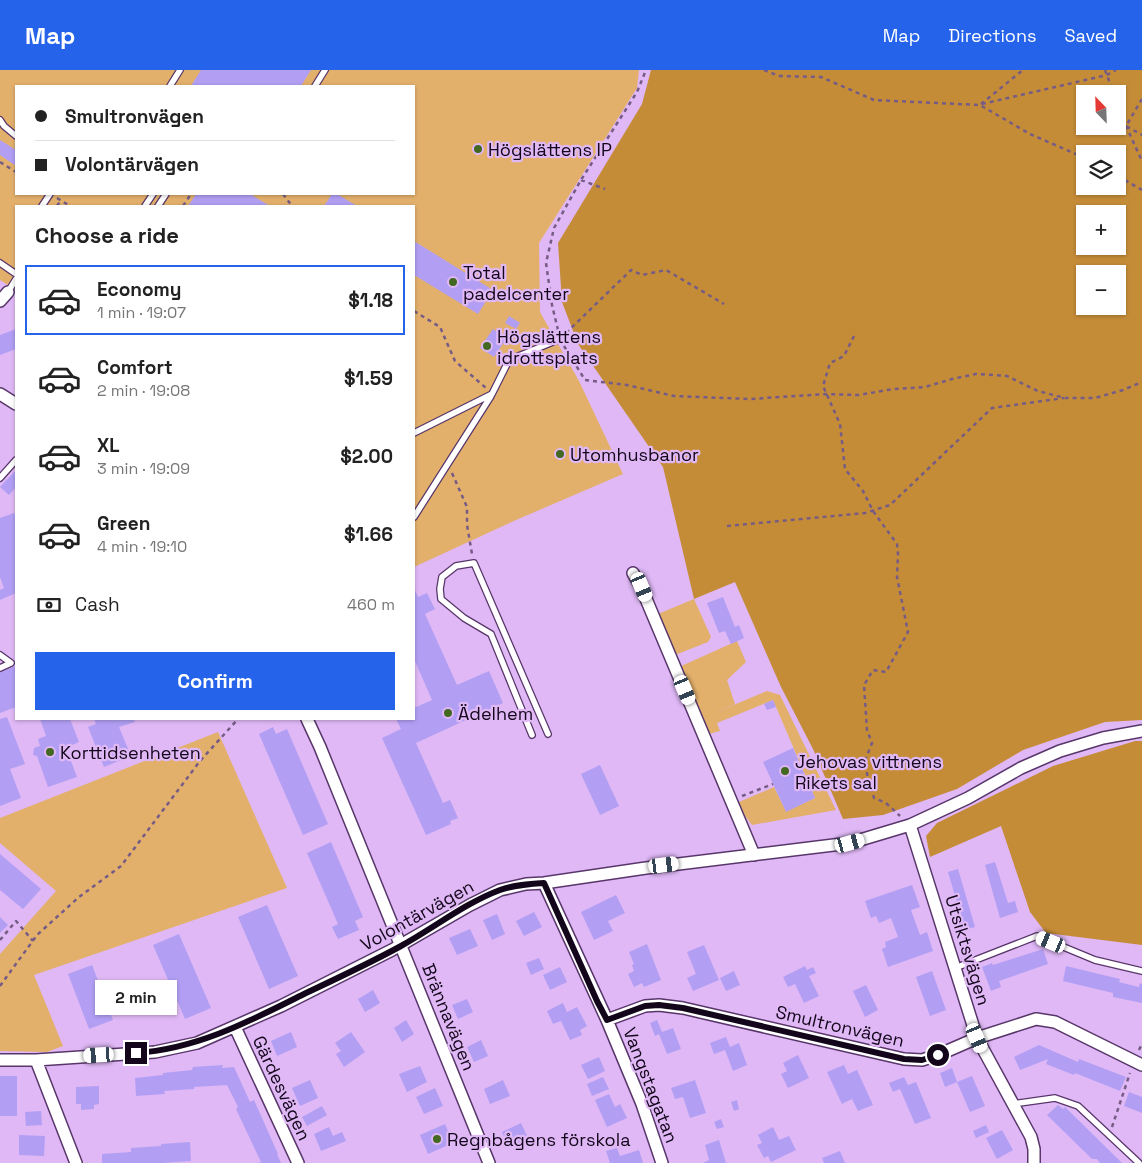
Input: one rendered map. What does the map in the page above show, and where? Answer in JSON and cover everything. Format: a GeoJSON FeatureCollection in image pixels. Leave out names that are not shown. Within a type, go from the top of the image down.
{"type":"FeatureCollection","features":[{"type":"Feature","properties":{"kind":"street"},"geometry":{"type":"LineString","coordinates":[[0,394],[15,403]]}},
{"type":"Feature","properties":{"kind":"street"},"geometry":{"type":"LineString","coordinates":[[633,573],[642,587],[754,855]]}},
{"type":"Feature","properties":{"kind":"street","name":"Brännavägen"},"geometry":{"type":"LineString","coordinates":[[307,720],[324,756],[489,1163]]}},
{"type":"Feature","properties":{"kind":"street","name":"Volontärvägen"},"geometry":{"type":"LineString","coordinates":[[0,1060],[36,1060],[155,1052],[197,1043],[235,1027],[401,946],[500,890],[526,884],[850,843],[910,826],[968,798],[1022,768],[1060,751],[1103,738],[1142,732]]}},
{"type":"Feature","properties":{"kind":"street","name":"Utsiktsvägen"},"geometry":{"type":"LineString","coordinates":[[910,826],[977,1038],[1031,1137],[1034,1148],[1034,1163]]}},
{"type":"Feature","properties":{"kind":"street","name":"Vangstagatan"},"geometry":{"type":"LineString","coordinates":[[544,883],[607,1020],[642,1104],[662,1163]]}},
{"type":"Feature","properties":{"kind":"street","name":"Smultronvägen"},"geometry":{"type":"LineString","coordinates":[[607,1020],[645,1006],[659,1005],[683,1008],[904,1059],[922,1060],[977,1038],[1036,1019],[1055,1022],[1138,1063]]}},
{"type":"Feature","properties":{"kind":"street","name":"Gärdesvägen"},"geometry":{"type":"LineString","coordinates":[[235,1027],[298,1163]]}},
{"type":"Feature","properties":{"kind":"street"},"geometry":{"type":"LineString","coordinates":[[36,1060],[76,1163]]}},
{"type":"Feature","properties":{"kind":"lane"},"geometry":{"type":"LineString","coordinates":[[171,85],[180,70]]}},
{"type":"Feature","properties":{"kind":"lane"},"geometry":{"type":"LineString","coordinates":[[316,85],[325,70]]}},
{"type":"Feature","properties":{"kind":"lane"},"geometry":{"type":"LineString","coordinates":[[0,120],[15,135]]}},
{"type":"Feature","properties":{"kind":"lane"},"geometry":{"type":"LineString","coordinates":[[43,205],[53,195]]}},
{"type":"Feature","properties":{"kind":"lane"},"geometry":{"type":"LineString","coordinates":[[0,264],[15,273]]}},
{"type":"Feature","properties":{"kind":"lane"},"geometry":{"type":"LineString","coordinates":[[4,297],[15,280]]}},
{"type":"Feature","properties":{"kind":"lane"},"geometry":{"type":"LineString","coordinates":[[415,515],[492,394],[509,360],[560,339]]}},
{"type":"Feature","properties":{"kind":"lane"},"geometry":{"type":"LineString","coordinates":[[415,432],[492,394]]}},
{"type":"Feature","properties":{"kind":"lane"},"geometry":{"type":"LineString","coordinates":[[467,435],[473,440]]}},
{"type":"Feature","properties":{"kind":"lane"},"geometry":{"type":"LineString","coordinates":[[0,478],[15,461]]}},
{"type":"Feature","properties":{"kind":"lane"},"geometry":{"type":"LineString","coordinates":[[532,735],[491,634],[464,618],[442,599],[440,589],[442,577],[456,566],[474,563],[548,734]]}},
{"type":"Feature","properties":{"kind":"lane"},"geometry":{"type":"LineString","coordinates":[[0,655],[11,663],[0,668]]}},
{"type":"Feature","properties":{"kind":"lane"},"geometry":{"type":"LineString","coordinates":[[955,968],[1037,936],[1095,960],[1142,971]]}},
{"type":"Feature","properties":{"kind":"lane"},"geometry":{"type":"LineString","coordinates":[[1013,1104],[1055,1098],[1078,1106],[1139,1163]]}},
{"type":"Feature","properties":{"kind":"path"},"geometry":{"type":"LineString","coordinates":[[646,70],[637,92],[581,180],[554,228],[546,263],[552,305],[560,339],[585,380],[627,384],[674,396],[750,399],[827,394],[859,395],[893,389],[925,387],[976,374],[1007,376],[1038,391],[1065,398]]}},
{"type":"Feature","properties":{"kind":"path"},"geometry":{"type":"LineString","coordinates":[[764,70],[780,76],[821,77],[874,100],[980,105],[1107,75],[1116,70]]}},
{"type":"Feature","properties":{"kind":"path"},"geometry":{"type":"LineString","coordinates":[[980,105],[1023,70]]}},
{"type":"Feature","properties":{"kind":"path"},"geometry":{"type":"LineString","coordinates":[[1105,70],[1111,85]]}},
{"type":"Feature","properties":{"kind":"path"},"geometry":{"type":"LineString","coordinates":[[1126,126],[1142,99]]}},
{"type":"Feature","properties":{"kind":"path"},"geometry":{"type":"LineString","coordinates":[[980,105],[1030,134],[1076,154]]}},
{"type":"Feature","properties":{"kind":"path"},"geometry":{"type":"LineString","coordinates":[[1126,126],[1142,135]]}},
{"type":"Feature","properties":{"kind":"path"},"geometry":{"type":"LineString","coordinates":[[1126,126],[1142,160]]}},
{"type":"Feature","properties":{"kind":"path"},"geometry":{"type":"LineString","coordinates":[[0,162],[15,171]]}},
{"type":"Feature","properties":{"kind":"path"},"geometry":{"type":"LineString","coordinates":[[581,180],[605,190]]}},
{"type":"Feature","properties":{"kind":"path"},"geometry":{"type":"LineString","coordinates":[[1126,181],[1142,190]]}},
{"type":"Feature","properties":{"kind":"path"},"geometry":{"type":"LineString","coordinates":[[53,195],[68,205]]}},
{"type":"Feature","properties":{"kind":"path"},"geometry":{"type":"LineString","coordinates":[[58,205],[61,200]]}},
{"type":"Feature","properties":{"kind":"path"},"geometry":{"type":"LineString","coordinates":[[560,339],[632,270],[642,275],[666,270],[724,304]]}},
{"type":"Feature","properties":{"kind":"path"},"geometry":{"type":"LineString","coordinates":[[415,312],[440,327],[455,361],[492,394]]}},
{"type":"Feature","properties":{"kind":"path"},"geometry":{"type":"LineString","coordinates":[[854,336],[844,356],[830,363],[823,386],[840,424],[844,469],[863,491],[873,511],[897,544],[897,577],[908,632],[886,672],[873,670],[864,685],[867,730],[872,743],[864,763],[874,798],[886,803],[910,826]]}},
{"type":"Feature","properties":{"kind":"path"},"geometry":{"type":"LineString","coordinates":[[727,526],[865,514],[890,505],[992,408],[1065,398],[1095,398],[1142,382]]}},
{"type":"Feature","properties":{"kind":"path"},"geometry":{"type":"LineString","coordinates":[[448,463],[467,506],[466,525],[474,563]]}},
{"type":"Feature","properties":{"kind":"path"},"geometry":{"type":"LineString","coordinates":[[0,986],[33,941],[78,896],[121,866],[200,761],[237,720]]}},
{"type":"Feature","properties":{"kind":"path"},"geometry":{"type":"LineString","coordinates":[[732,801],[773,784]]}},
{"type":"Feature","properties":{"kind":"path"},"geometry":{"type":"LineString","coordinates":[[0,940],[16,921],[33,941]]}},
{"type":"Feature","properties":{"kind":"path"},"geometry":{"type":"LineString","coordinates":[[1110,1136],[1138,1063],[1142,1044]]}},
{"type":"Feature","properties":{"kind":"shaded area","name":"Högslättens idrottsplats"},"geometry":{"type":"Polygon","coordinates":[[[0,70],[639,70],[637,88],[539,243],[540,312],[579,381],[623,474],[415,567],[415,205],[15,205],[15,289],[0,280],[0,70]]]}},
{"type":"Feature","properties":{"kind":"shaded area"},"geometry":{"type":"Polygon","coordinates":[[[651,70],[1142,70],[1142,720],[1105,722],[1023,750],[957,789],[883,815],[843,819],[813,749],[781,687],[735,582],[694,599],[663,467],[578,344],[562,302],[558,243],[642,104],[651,70]]]}},
{"type":"Feature","properties":{"kind":"shaded area"},"geometry":{"type":"Polygon","coordinates":[[[694,599],[711,637],[708,642],[675,655],[658,614],[694,599]]]}},
{"type":"Feature","properties":{"kind":"shaded area"},"geometry":{"type":"Polygon","coordinates":[[[737,641],[746,662],[727,680],[735,704],[712,714],[767,691],[780,695],[836,810],[752,825],[743,813],[739,802],[774,787],[786,811],[815,798],[773,700],[717,723],[720,731],[709,734],[679,667],[737,641]]]}},
{"type":"Feature","properties":{"kind":"shaded area"},"geometry":{"type":"Polygon","coordinates":[[[218,732],[287,888],[34,975],[63,1046],[47,1052],[0,1051],[0,954],[56,891],[0,843],[0,818],[218,732]]]}},
{"type":"Feature","properties":{"kind":"shaded area"},"geometry":{"type":"Polygon","coordinates":[[[1135,741],[1142,741],[1142,945],[1046,933],[1030,912],[1001,826],[930,857],[926,836],[937,823],[1053,766],[1135,741]]]}},
{"type":"Feature","properties":{"kind":"building"},"geometry":{"type":"Polygon","coordinates":[[[201,70],[311,70],[302,85],[192,85],[201,70]]]}},
{"type":"Feature","properties":{"kind":"building"},"geometry":{"type":"Polygon","coordinates":[[[0,140],[15,149],[15,165],[0,155],[0,140]]]}},
{"type":"Feature","properties":{"kind":"building"},"geometry":{"type":"Polygon","coordinates":[[[195,195],[252,195],[268,205],[189,205],[195,195]]]}},
{"type":"Feature","properties":{"kind":"building"},"geometry":{"type":"Polygon","coordinates":[[[331,195],[339,195],[355,205],[325,205],[331,195]]]}},
{"type":"Feature","properties":{"kind":"building","name":"Total padelcenter"},"geometry":{"type":"Polygon","coordinates":[[[415,242],[493,290],[478,314],[415,276],[415,242]]]}},
{"type":"Feature","properties":{"kind":"building"},"geometry":{"type":"Polygon","coordinates":[[[509,316],[520,323],[516,329],[505,323],[509,316]]]}},
{"type":"Feature","properties":{"kind":"building"},"geometry":{"type":"Polygon","coordinates":[[[15,329],[15,349],[0,355],[0,335],[15,329]]]}},
{"type":"Feature","properties":{"kind":"building"},"geometry":{"type":"Polygon","coordinates":[[[493,329],[507,338],[494,357],[480,348],[493,329]]]}},
{"type":"Feature","properties":{"kind":"building"},"geometry":{"type":"Polygon","coordinates":[[[15,471],[15,488],[9,495],[0,487],[15,471]]]}},
{"type":"Feature","properties":{"kind":"building"},"geometry":{"type":"Polygon","coordinates":[[[14,513],[15,516],[15,593],[0,600],[0,590],[4,588],[0,577],[0,518],[14,513]]]}},
{"type":"Feature","properties":{"kind":"building","name":"Ädelhem"},"geometry":{"type":"Polygon","coordinates":[[[415,590],[418,597],[427,593],[435,609],[425,614],[457,685],[489,671],[503,703],[416,743],[443,803],[450,800],[458,818],[450,821],[451,824],[426,835],[382,738],[401,729],[396,720],[415,720],[415,708],[432,700],[415,661],[415,590]]]}},
{"type":"Feature","properties":{"kind":"building"},"geometry":{"type":"Polygon","coordinates":[[[723,597],[735,627],[739,625],[744,638],[731,644],[725,631],[719,633],[707,603],[723,597]]]}},
{"type":"Feature","properties":{"kind":"building"},"geometry":{"type":"Polygon","coordinates":[[[15,666],[15,707],[0,713],[0,672],[15,666]]]}},
{"type":"Feature","properties":{"kind":"building"},"geometry":{"type":"Polygon","coordinates":[[[773,700],[776,707],[767,710],[764,704],[773,700]]]}},
{"type":"Feature","properties":{"kind":"building","name":"Korttidsenheten"},"geometry":{"type":"Polygon","coordinates":[[[7,717],[25,764],[10,769],[21,798],[0,806],[0,719],[7,717]]]}},
{"type":"Feature","properties":{"kind":"building","name":"Korttidsenheten"},"geometry":{"type":"Polygon","coordinates":[[[40,720],[70,720],[79,742],[66,748],[77,777],[48,787],[37,756],[33,755],[34,748],[40,746],[38,739],[46,736],[40,720]]]}},
{"type":"Feature","properties":{"kind":"building","name":"Korttidsenheten"},"geometry":{"type":"Polygon","coordinates":[[[94,720],[134,720],[135,722],[119,727],[131,756],[104,767],[88,727],[96,724],[94,720]]]}},
{"type":"Feature","properties":{"kind":"building"},"geometry":{"type":"Polygon","coordinates":[[[273,727],[276,734],[287,729],[328,824],[303,835],[259,734],[273,727]]]}},
{"type":"Feature","properties":{"kind":"building","name":"Jehovas vittnens Rikets sal"},"geometry":{"type":"Polygon","coordinates":[[[793,748],[815,798],[786,812],[763,762],[793,748]]]}},
{"type":"Feature","properties":{"kind":"building"},"geometry":{"type":"Polygon","coordinates":[[[600,765],[619,806],[600,815],[581,774],[600,765]]]}},
{"type":"Feature","properties":{"kind":"building"},"geometry":{"type":"Polygon","coordinates":[[[331,842],[363,917],[355,921],[359,930],[338,939],[332,927],[338,924],[307,853],[331,842]]]}},
{"type":"Feature","properties":{"kind":"building"},"geometry":{"type":"Polygon","coordinates":[[[0,854],[41,889],[23,909],[0,890],[0,854]]]}},
{"type":"Feature","properties":{"kind":"building"},"geometry":{"type":"Polygon","coordinates":[[[995,862],[1008,903],[1015,901],[1018,912],[1000,918],[985,865],[995,862]]]}},
{"type":"Feature","properties":{"kind":"building"},"geometry":{"type":"Polygon","coordinates":[[[958,869],[975,927],[965,930],[948,872],[958,869]]]}},
{"type":"Feature","properties":{"kind":"building"},"geometry":{"type":"Polygon","coordinates":[[[912,885],[920,907],[911,910],[920,935],[927,932],[933,951],[888,967],[882,949],[886,947],[885,942],[898,937],[891,918],[879,923],[876,916],[871,918],[865,901],[912,885]]]}},
{"type":"Feature","properties":{"kind":"building"},"geometry":{"type":"Polygon","coordinates":[[[616,895],[625,913],[608,921],[613,931],[594,940],[581,912],[616,895]]]}},
{"type":"Feature","properties":{"kind":"building"},"geometry":{"type":"Polygon","coordinates":[[[267,905],[298,976],[269,989],[238,917],[267,905]]]}},
{"type":"Feature","properties":{"kind":"building"},"geometry":{"type":"Polygon","coordinates":[[[534,912],[542,927],[524,936],[516,921],[534,912]]]}},
{"type":"Feature","properties":{"kind":"building"},"geometry":{"type":"Polygon","coordinates":[[[497,914],[505,934],[492,940],[483,920],[497,914]]]}},
{"type":"Feature","properties":{"kind":"building"},"geometry":{"type":"Polygon","coordinates":[[[0,917],[8,925],[0,933],[0,917]]]}},
{"type":"Feature","properties":{"kind":"building"},"geometry":{"type":"Polygon","coordinates":[[[470,929],[478,946],[457,955],[449,938],[470,929]]]}},
{"type":"Feature","properties":{"kind":"building"},"geometry":{"type":"Polygon","coordinates":[[[179,934],[211,1008],[185,1019],[153,945],[179,934]]]}},
{"type":"Feature","properties":{"kind":"building"},"geometry":{"type":"Polygon","coordinates":[[[647,944],[661,980],[644,987],[642,983],[634,987],[628,974],[634,971],[632,965],[634,964],[629,952],[647,944]]]}},
{"type":"Feature","properties":{"kind":"building"},"geometry":{"type":"Polygon","coordinates":[[[704,945],[719,980],[693,991],[687,978],[696,974],[687,952],[704,945]]]}},
{"type":"Feature","properties":{"kind":"building"},"geometry":{"type":"Polygon","coordinates":[[[1043,949],[1048,964],[999,981],[1001,987],[991,991],[982,967],[1043,949]]]}},
{"type":"Feature","properties":{"kind":"building"},"geometry":{"type":"Polygon","coordinates":[[[539,958],[544,969],[531,975],[526,963],[539,958]]]}},
{"type":"Feature","properties":{"kind":"building"},"geometry":{"type":"Polygon","coordinates":[[[92,965],[113,1020],[89,1029],[68,974],[92,965]]]}},
{"type":"Feature","properties":{"kind":"building"},"geometry":{"type":"Polygon","coordinates":[[[805,966],[807,970],[813,967],[816,973],[809,976],[819,996],[804,1003],[795,984],[788,987],[783,977],[805,966]]]}},
{"type":"Feature","properties":{"kind":"building"},"geometry":{"type":"Polygon","coordinates":[[[1066,966],[1120,979],[1119,982],[1139,987],[1140,983],[1142,984],[1142,1003],[1113,997],[1113,993],[1063,981],[1066,966]]]}},
{"type":"Feature","properties":{"kind":"building"},"geometry":{"type":"Polygon","coordinates":[[[560,967],[567,982],[550,990],[543,975],[560,967]]]}},
{"type":"Feature","properties":{"kind":"building"},"geometry":{"type":"Polygon","coordinates":[[[734,971],[740,985],[726,991],[720,978],[734,971]]]}},
{"type":"Feature","properties":{"kind":"building"},"geometry":{"type":"Polygon","coordinates":[[[932,971],[946,1010],[930,1016],[916,977],[932,971]]]}},
{"type":"Feature","properties":{"kind":"building"},"geometry":{"type":"Polygon","coordinates":[[[866,985],[878,1010],[865,1017],[853,991],[866,985]]]}},
{"type":"Feature","properties":{"kind":"building"},"geometry":{"type":"Polygon","coordinates":[[[373,990],[380,1003],[365,1012],[358,999],[373,990]]]}},
{"type":"Feature","properties":{"kind":"building"},"geometry":{"type":"Polygon","coordinates":[[[467,999],[473,1012],[458,1019],[452,1005],[467,999]]]}},
{"type":"Feature","properties":{"kind":"building"},"geometry":{"type":"Polygon","coordinates":[[[563,1003],[567,1012],[577,1007],[587,1026],[580,1030],[582,1035],[570,1040],[561,1021],[553,1024],[547,1011],[563,1003]]]}},
{"type":"Feature","properties":{"kind":"building"},"geometry":{"type":"Polygon","coordinates":[[[779,1006],[791,1009],[789,1017],[777,1014],[779,1006]]]}},
{"type":"Feature","properties":{"kind":"building"},"geometry":{"type":"Polygon","coordinates":[[[406,1020],[414,1034],[402,1042],[394,1028],[406,1020]]]}},
{"type":"Feature","properties":{"kind":"building"},"geometry":{"type":"Polygon","coordinates":[[[657,1020],[662,1032],[673,1028],[681,1049],[667,1054],[659,1034],[655,1036],[650,1023],[657,1020]]]}},
{"type":"Feature","properties":{"kind":"building"},"geometry":{"type":"Polygon","coordinates":[[[291,1032],[297,1047],[277,1056],[271,1041],[291,1032]]]}},
{"type":"Feature","properties":{"kind":"building"},"geometry":{"type":"Polygon","coordinates":[[[351,1032],[365,1052],[344,1067],[336,1054],[341,1051],[335,1043],[351,1032]]]}},
{"type":"Feature","properties":{"kind":"building"},"geometry":{"type":"Polygon","coordinates":[[[726,1037],[730,1047],[739,1043],[747,1065],[733,1071],[725,1050],[714,1054],[710,1043],[726,1037]]]}},
{"type":"Feature","properties":{"kind":"building"},"geometry":{"type":"Polygon","coordinates":[[[481,1040],[488,1056],[474,1062],[467,1047],[481,1040]]]}},
{"type":"Feature","properties":{"kind":"building"},"geometry":{"type":"Polygon","coordinates":[[[1039,1045],[1078,1062],[1079,1059],[1126,1077],[1120,1091],[1046,1064],[1048,1059],[1020,1070],[1014,1057],[1039,1045]]]}},
{"type":"Feature","properties":{"kind":"building"},"geometry":{"type":"Polygon","coordinates":[[[798,1055],[809,1078],[788,1088],[781,1074],[787,1071],[783,1063],[798,1055]]]}},
{"type":"Feature","properties":{"kind":"building"},"geometry":{"type":"Polygon","coordinates":[[[599,1057],[605,1071],[588,1079],[581,1065],[599,1057]]]}},
{"type":"Feature","properties":{"kind":"building"},"geometry":{"type":"Polygon","coordinates":[[[223,1065],[222,1068],[234,1067],[250,1102],[254,1100],[281,1163],[258,1163],[261,1162],[227,1085],[194,1087],[194,1089],[164,1091],[165,1094],[136,1096],[135,1078],[192,1070],[193,1067],[223,1065]]]}},
{"type":"Feature","properties":{"kind":"building"},"geometry":{"type":"Polygon","coordinates":[[[844,1065],[848,1074],[857,1070],[873,1105],[858,1111],[852,1099],[842,1104],[827,1072],[844,1065]]]}},
{"type":"Feature","properties":{"kind":"building"},"geometry":{"type":"Polygon","coordinates":[[[420,1066],[427,1082],[407,1092],[399,1074],[420,1066]]]}},
{"type":"Feature","properties":{"kind":"building"},"geometry":{"type":"Polygon","coordinates":[[[952,1068],[957,1082],[945,1087],[940,1073],[952,1068]]]}},
{"type":"Feature","properties":{"kind":"building"},"geometry":{"type":"Polygon","coordinates":[[[0,1076],[17,1076],[17,1116],[0,1116],[0,1076]]]}},
{"type":"Feature","properties":{"kind":"building"},"geometry":{"type":"Polygon","coordinates":[[[972,1076],[985,1106],[970,1112],[957,1082],[972,1076]]]}},
{"type":"Feature","properties":{"kind":"building"},"geometry":{"type":"Polygon","coordinates":[[[603,1077],[609,1089],[592,1096],[587,1084],[603,1077]]]}},
{"type":"Feature","properties":{"kind":"building"},"geometry":{"type":"Polygon","coordinates":[[[904,1077],[908,1085],[916,1082],[931,1118],[915,1124],[900,1089],[893,1092],[889,1083],[904,1077]]]}},
{"type":"Feature","properties":{"kind":"building"},"geometry":{"type":"Polygon","coordinates":[[[310,1080],[318,1098],[300,1106],[292,1088],[310,1080]]]}},
{"type":"Feature","properties":{"kind":"building"},"geometry":{"type":"Polygon","coordinates":[[[503,1080],[510,1096],[490,1104],[484,1089],[503,1080]]]}},
{"type":"Feature","properties":{"kind":"building"},"geometry":{"type":"Polygon","coordinates":[[[695,1080],[706,1113],[690,1118],[683,1097],[675,1099],[671,1088],[695,1080]]]}},
{"type":"Feature","properties":{"kind":"building"},"geometry":{"type":"Polygon","coordinates":[[[99,1086],[99,1104],[94,1105],[94,1109],[81,1110],[81,1104],[76,1104],[76,1087],[99,1086]]]}},
{"type":"Feature","properties":{"kind":"building"},"geometry":{"type":"Polygon","coordinates":[[[435,1088],[443,1106],[424,1114],[416,1097],[435,1088]]]}},
{"type":"Feature","properties":{"kind":"building"},"geometry":{"type":"Polygon","coordinates":[[[1129,1092],[1142,1097],[1142,1113],[1124,1106],[1129,1092]]]}},
{"type":"Feature","properties":{"kind":"building"},"geometry":{"type":"Polygon","coordinates":[[[609,1094],[615,1107],[620,1104],[627,1118],[607,1127],[595,1100],[609,1094]]]}},
{"type":"Feature","properties":{"kind":"building"},"geometry":{"type":"Polygon","coordinates":[[[737,1100],[739,1109],[734,1111],[731,1102],[737,1100]]]}},
{"type":"Feature","properties":{"kind":"building"},"geometry":{"type":"Polygon","coordinates":[[[1058,1105],[1063,1109],[1065,1107],[1122,1163],[1100,1163],[1097,1159],[1092,1159],[1047,1115],[1058,1105]]]}},
{"type":"Feature","properties":{"kind":"building"},"geometry":{"type":"Polygon","coordinates":[[[322,1106],[327,1115],[307,1126],[302,1117],[322,1106]]]}},
{"type":"Feature","properties":{"kind":"building"},"geometry":{"type":"Polygon","coordinates":[[[41,1111],[42,1125],[26,1126],[25,1112],[41,1111]]]}},
{"type":"Feature","properties":{"kind":"building"},"geometry":{"type":"Polygon","coordinates":[[[721,1119],[724,1127],[717,1129],[714,1122],[721,1119]]]}},
{"type":"Feature","properties":{"kind":"building"},"geometry":{"type":"Polygon","coordinates":[[[521,1123],[528,1138],[509,1147],[502,1132],[521,1123]]]}},
{"type":"Feature","properties":{"kind":"building","name":"Regnbågens förskola"},"geometry":{"type":"Polygon","coordinates":[[[445,1124],[453,1143],[428,1154],[420,1135],[445,1124]]]}},
{"type":"Feature","properties":{"kind":"building"},"geometry":{"type":"Polygon","coordinates":[[[986,1125],[989,1132],[976,1138],[973,1131],[986,1125]]]}},
{"type":"Feature","properties":{"kind":"building"},"geometry":{"type":"Polygon","coordinates":[[[329,1127],[333,1136],[342,1132],[346,1141],[321,1151],[314,1134],[329,1127]]]}},
{"type":"Feature","properties":{"kind":"building"},"geometry":{"type":"Polygon","coordinates":[[[773,1127],[779,1140],[789,1136],[796,1150],[771,1162],[768,1156],[764,1158],[757,1145],[762,1143],[758,1135],[773,1127]]]}},
{"type":"Feature","properties":{"kind":"building"},"geometry":{"type":"Polygon","coordinates":[[[1002,1130],[1013,1150],[997,1159],[986,1138],[1002,1130]]]}},
{"type":"Feature","properties":{"kind":"building"},"geometry":{"type":"Polygon","coordinates":[[[19,1135],[45,1136],[44,1156],[19,1155],[19,1135]]]}},
{"type":"Feature","properties":{"kind":"building"},"geometry":{"type":"Polygon","coordinates":[[[719,1140],[726,1163],[703,1163],[709,1160],[705,1145],[719,1140]]]}},
{"type":"Feature","properties":{"kind":"building"},"geometry":{"type":"Polygon","coordinates":[[[190,1142],[191,1161],[102,1163],[102,1154],[131,1152],[131,1148],[190,1142]]]}},
{"type":"Feature","properties":{"kind":"building"},"geometry":{"type":"Polygon","coordinates":[[[617,1148],[620,1156],[639,1150],[643,1163],[610,1163],[606,1151],[617,1148]]]}},
{"type":"Feature","properties":{"kind":"building"},"geometry":{"type":"Polygon","coordinates":[[[840,1151],[845,1163],[824,1163],[822,1158],[840,1151]]]}},
{"type":"Feature","properties":{"kind":"place","name":"Högslättens IP"},"geometry":{"type":"Point","coordinates":[478,149]}},
{"type":"Feature","properties":{"kind":"place","name":"Total padelcenter"},"geometry":{"type":"Point","coordinates":[453,282]}},
{"type":"Feature","properties":{"kind":"place","name":"Högslättens idrottsplats"},"geometry":{"type":"Point","coordinates":[487,346]}},
{"type":"Feature","properties":{"kind":"place","name":"Utomhusbanor"},"geometry":{"type":"Point","coordinates":[560,454]}},
{"type":"Feature","properties":{"kind":"place","name":"Ädelhem"},"geometry":{"type":"Point","coordinates":[448,713]}},
{"type":"Feature","properties":{"kind":"place","name":"Korttidsenheten"},"geometry":{"type":"Point","coordinates":[50,752]}},
{"type":"Feature","properties":{"kind":"place","name":"Jehovas vittnens Rikets sal"},"geometry":{"type":"Point","coordinates":[785,771]}},
{"type":"Feature","properties":{"kind":"place","name":"Regnbågens förskola"},"geometry":{"type":"Point","coordinates":[437,1139]}},
{"type":"Feature","properties":{"kind":"route"},"geometry":{"type":"LineString","coordinates":[[136,1053],[155,1052],[197,1043],[281,1006],[401,946],[500,890],[526,884],[544,883],[607,1020],[645,1006],[659,1005],[683,1008],[904,1059],[922,1060],[938,1055]]}}]}
